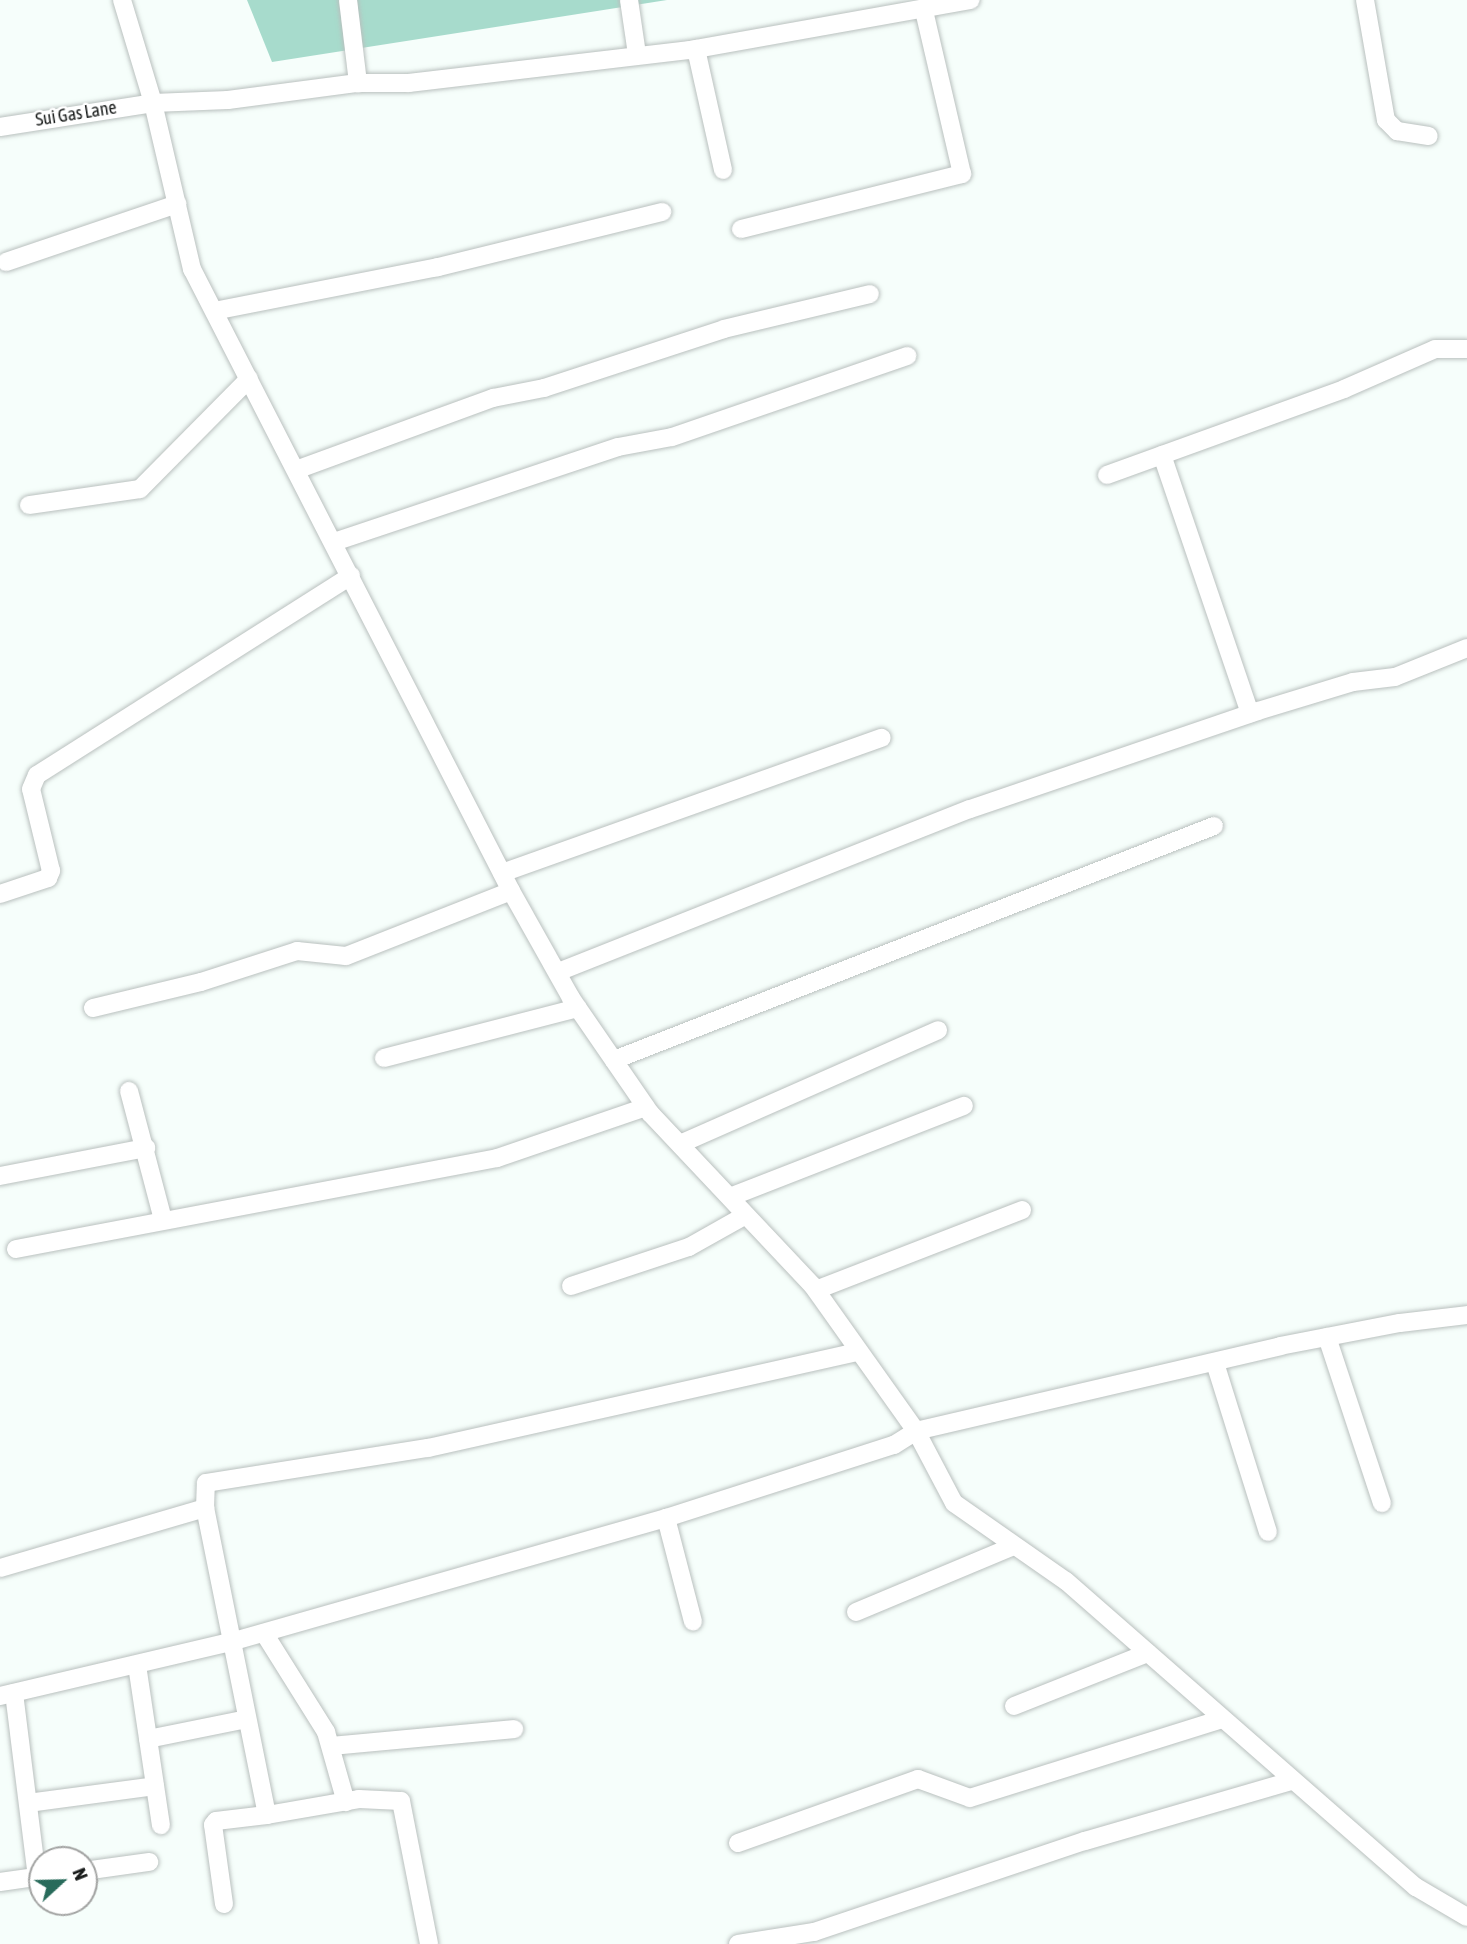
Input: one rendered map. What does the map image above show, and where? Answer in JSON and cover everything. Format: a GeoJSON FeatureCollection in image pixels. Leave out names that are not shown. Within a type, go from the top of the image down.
{"type":"FeatureCollection","features":[{"type":"Feature","properties":{"kind":"street"},"geometry":{"type":"LineString","coordinates":[[122,0],[153,103],[192,269],[502,873],[578,1008],[646,1107],[816,1290],[916,1431],[954,1503],[1066,1581],[1416,1887],[1467,1917]]}},
{"type":"Feature","properties":{"kind":"street"},"geometry":{"type":"LineString","coordinates":[[348,0],[358,83]]}},
{"type":"Feature","properties":{"kind":"street"},"geometry":{"type":"LineString","coordinates":[[629,0],[637,54]]}},
{"type":"Feature","properties":{"kind":"street","name":"Sui Gas Lane"},"geometry":{"type":"LineString","coordinates":[[0,127],[153,103],[228,100],[358,83],[409,83],[696,49],[924,11],[971,0]]}},
{"type":"Feature","properties":{"kind":"street"},"geometry":{"type":"LineString","coordinates":[[1365,0],[1386,120],[1396,131],[1429,136]]}},
{"type":"Feature","properties":{"kind":"street"},"geometry":{"type":"LineString","coordinates":[[741,229],[962,174],[924,11]]}},
{"type":"Feature","properties":{"kind":"street"},"geometry":{"type":"LineString","coordinates":[[696,49],[723,170]]}},
{"type":"Feature","properties":{"kind":"street"},"geometry":{"type":"LineString","coordinates":[[6,262],[177,204]]}},
{"type":"Feature","properties":{"kind":"street"},"geometry":{"type":"LineString","coordinates":[[214,311],[438,268],[662,212]]}},
{"type":"Feature","properties":{"kind":"street"},"geometry":{"type":"LineString","coordinates":[[296,470],[492,398],[544,388],[724,329],[870,294]]}},
{"type":"Feature","properties":{"kind":"street"},"geometry":{"type":"LineString","coordinates":[[1107,475],[1344,389],[1435,349],[1467,349]]}},
{"type":"Feature","properties":{"kind":"street"},"geometry":{"type":"LineString","coordinates":[[334,542],[618,447],[672,437],[907,356]]}},
{"type":"Feature","properties":{"kind":"street"},"geometry":{"type":"LineString","coordinates":[[29,505],[140,489],[249,379]]}},
{"type":"Feature","properties":{"kind":"street"},"geometry":{"type":"LineString","coordinates":[[1162,455],[1250,713]]}},
{"type":"Feature","properties":{"kind":"street"},"geometry":{"type":"LineString","coordinates":[[0,894],[48,877],[51,871],[31,789],[37,775],[351,576]]}},
{"type":"Feature","properties":{"kind":"street"},"geometry":{"type":"LineString","coordinates":[[558,972],[970,809],[1250,713],[1353,682],[1395,677],[1467,648]]}},
{"type":"Feature","properties":{"kind":"street"},"geometry":{"type":"LineString","coordinates":[[502,873],[882,738]]}},
{"type":"Feature","properties":{"kind":"street"},"geometry":{"type":"LineString","coordinates":[[614,1060],[1214,826]]}},
{"type":"Feature","properties":{"kind":"street"},"geometry":{"type":"LineString","coordinates":[[93,1008],[201,982],[297,951],[346,956],[512,891]]}},
{"type":"Feature","properties":{"kind":"street"},"geometry":{"type":"LineString","coordinates":[[384,1058],[578,1008]]}},
{"type":"Feature","properties":{"kind":"street"},"geometry":{"type":"LineString","coordinates":[[680,1144],[938,1030]]}},
{"type":"Feature","properties":{"kind":"street"},"geometry":{"type":"LineString","coordinates":[[129,1091],[163,1220]]}},
{"type":"Feature","properties":{"kind":"street"},"geometry":{"type":"LineString","coordinates":[[730,1197],[964,1106]]}},
{"type":"Feature","properties":{"kind":"street"},"geometry":{"type":"LineString","coordinates":[[16,1249],[497,1158],[646,1107]]}},
{"type":"Feature","properties":{"kind":"street"},"geometry":{"type":"LineString","coordinates":[[0,1176],[146,1148]]}},
{"type":"Feature","properties":{"kind":"street"},"geometry":{"type":"LineString","coordinates":[[816,1290],[1022,1210]]}},
{"type":"Feature","properties":{"kind":"street"},"geometry":{"type":"LineString","coordinates":[[571,1286],[689,1247],[746,1215]]}},
{"type":"Feature","properties":{"kind":"street"},"geometry":{"type":"LineString","coordinates":[[34,1846],[7,1694],[232,1642],[666,1518],[894,1445],[916,1431],[1327,1337],[1467,1315]]}},
{"type":"Feature","properties":{"kind":"street"},"geometry":{"type":"LineString","coordinates":[[1327,1337],[1382,1503]]}},
{"type":"Feature","properties":{"kind":"street"},"geometry":{"type":"LineString","coordinates":[[267,1815],[205,1508],[205,1483],[428,1448],[858,1352]]}},
{"type":"Feature","properties":{"kind":"street"},"geometry":{"type":"LineString","coordinates":[[1215,1363],[1268,1532]]}},
{"type":"Feature","properties":{"kind":"street"},"geometry":{"type":"LineString","coordinates":[[0,1568],[205,1508]]}},
{"type":"Feature","properties":{"kind":"street"},"geometry":{"type":"LineString","coordinates":[[666,1518],[693,1622]]}},
{"type":"Feature","properties":{"kind":"street"},"geometry":{"type":"LineString","coordinates":[[856,1612],[1014,1546]]}},
{"type":"Feature","properties":{"kind":"street"},"geometry":{"type":"LineString","coordinates":[[264,1633],[332,1746],[346,1801]]}},
{"type":"Feature","properties":{"kind":"street"},"geometry":{"type":"LineString","coordinates":[[1014,1706],[1148,1653]]}},
{"type":"Feature","properties":{"kind":"street"},"geometry":{"type":"LineString","coordinates":[[137,1665],[161,1825]]}},
{"type":"Feature","properties":{"kind":"street"},"geometry":{"type":"LineString","coordinates":[[148,1739],[247,1719]]}},
{"type":"Feature","properties":{"kind":"street"},"geometry":{"type":"LineString","coordinates":[[738,1843],[918,1779],[970,1798],[1222,1719]]}},
{"type":"Feature","properties":{"kind":"street"},"geometry":{"type":"LineString","coordinates":[[332,1746],[513,1729]]}},
{"type":"Feature","properties":{"kind":"street"},"geometry":{"type":"LineString","coordinates":[[738,1944],[814,1932],[1085,1841],[1292,1781]]}},
{"type":"Feature","properties":{"kind":"street"},"geometry":{"type":"LineString","coordinates":[[27,1803],[155,1786]]}},
{"type":"Feature","properties":{"kind":"street"},"geometry":{"type":"LineString","coordinates":[[224,1904],[213,1825],[216,1821],[346,1801],[401,1801],[429,1944]]}},
{"type":"Feature","properties":{"kind":"street"},"geometry":{"type":"LineString","coordinates":[[98,1869],[149,1862]]}},
{"type":"Feature","properties":{"kind":"street"},"geometry":{"type":"LineString","coordinates":[[0,1882],[28,1878]]}},
{"type":"Feature","properties":{"kind":"green space"},"geometry":{"type":"Polygon","coordinates":[[[247,0],[667,0],[272,62],[247,0]]]}}]}
